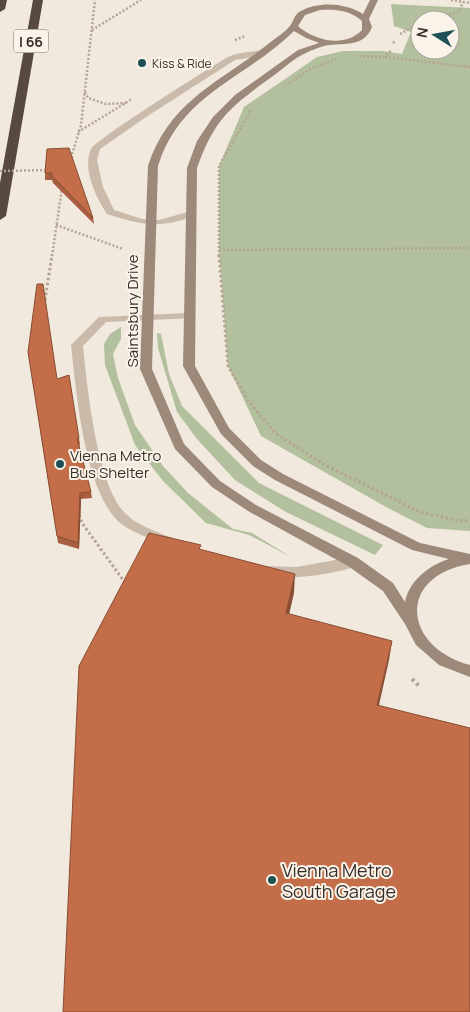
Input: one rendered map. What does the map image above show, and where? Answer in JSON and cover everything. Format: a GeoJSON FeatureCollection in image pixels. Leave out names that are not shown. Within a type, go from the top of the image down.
{"type":"FeatureCollection","features":[{"type":"Feature","properties":{"kind":"highway"},"geometry":{"type":"LineString","coordinates":[[0,9],[2,0]]}},
{"type":"Feature","properties":{"kind":"highway","name":"I 66"},"geometry":{"type":"LineString","coordinates":[[0,216],[38,0]]}},
{"type":"Feature","properties":{"kind":"highway"},"geometry":{"type":"LineString","coordinates":[[25,82],[47,0]]}},
{"type":"Feature","properties":{"kind":"street"},"geometry":{"type":"LineString","coordinates":[[324,7],[345,0]]}},
{"type":"Feature","properties":{"kind":"street"},"geometry":{"type":"LineString","coordinates":[[374,0],[365,19],[366,31],[361,36],[353,40],[330,43],[301,52],[238,97],[217,117],[202,141],[192,168],[189,366],[225,431],[257,463],[279,478],[418,548],[470,559]]}},
{"type":"Feature","properties":{"kind":"street"},"geometry":{"type":"LineString","coordinates":[[324,7],[350,10],[365,19]]}},
{"type":"Feature","properties":{"kind":"street","name":"Saintsbury Drive"},"geometry":{"type":"LineString","coordinates":[[324,7],[298,16],[294,26],[262,54],[187,109],[164,137],[153,166],[146,369],[179,446],[216,484],[252,508],[354,562],[388,587],[412,622],[420,639],[434,655],[454,667],[470,671]]}},
{"type":"Feature","properties":{"kind":"street"},"geometry":{"type":"LineString","coordinates":[[294,26],[300,34],[308,38],[330,43]]}},
{"type":"Feature","properties":{"kind":"street"},"geometry":{"type":"LineString","coordinates":[[412,622],[410,604],[416,586],[430,572],[450,563],[470,559]]}},
{"type":"Feature","properties":{"kind":"lane"},"geometry":{"type":"LineString","coordinates":[[191,214],[170,223],[150,224],[110,212],[98,187],[92,160],[96,148],[143,115],[233,58],[262,54]]}},
{"type":"Feature","properties":{"kind":"lane"},"geometry":{"type":"LineString","coordinates":[[182,545],[165,541],[121,517],[110,503],[91,440],[81,385],[77,345],[103,318],[189,316]]}},
{"type":"Feature","properties":{"kind":"lane"},"geometry":{"type":"LineString","coordinates":[[254,567],[264,570],[296,572],[354,562]]}},
{"type":"Feature","properties":{"kind":"path"},"geometry":{"type":"LineString","coordinates":[[70,166],[77,132],[81,125],[95,0]]}},
{"type":"Feature","properties":{"kind":"path"},"geometry":{"type":"LineString","coordinates":[[91,30],[141,0]]}},
{"type":"Feature","properties":{"kind":"path"},"geometry":{"type":"LineString","coordinates":[[450,0],[470,3]]}},
{"type":"Feature","properties":{"kind":"path"},"geometry":{"type":"LineString","coordinates":[[459,10],[463,2]]}},
{"type":"Feature","properties":{"kind":"path"},"geometry":{"type":"LineString","coordinates":[[400,34],[410,28]]}},
{"type":"Feature","properties":{"kind":"path"},"geometry":{"type":"LineString","coordinates":[[384,57],[392,51]]}},
{"type":"Feature","properties":{"kind":"path"},"geometry":{"type":"LineString","coordinates":[[288,84],[310,69],[343,56]]}},
{"type":"Feature","properties":{"kind":"path"},"geometry":{"type":"LineString","coordinates":[[351,56],[384,57],[470,67]]}},
{"type":"Feature","properties":{"kind":"path"},"geometry":{"type":"LineString","coordinates":[[85,92],[88,98],[106,104],[127,103]]}},
{"type":"Feature","properties":{"kind":"path"},"geometry":{"type":"LineString","coordinates":[[254,106],[218,166],[218,250],[228,366],[247,399],[275,434],[325,465],[404,505],[420,512],[460,521],[470,520]]}},
{"type":"Feature","properties":{"kind":"path"},"geometry":{"type":"LineString","coordinates":[[0,171],[53,170]]}},
{"type":"Feature","properties":{"kind":"path"},"geometry":{"type":"LineString","coordinates":[[44,302],[63,179]]}},
{"type":"Feature","properties":{"kind":"path"},"geometry":{"type":"LineString","coordinates":[[56,225],[123,249]]}},
{"type":"Feature","properties":{"kind":"path"},"geometry":{"type":"LineString","coordinates":[[218,250],[470,248]]}},
{"type":"Feature","properties":{"kind":"path"},"geometry":{"type":"LineString","coordinates":[[79,514],[82,523],[130,591]]}},
{"type":"Feature","properties":{"kind":"path"},"geometry":{"type":"LineString","coordinates":[[412,679],[420,686]]}},
{"type":"Feature","properties":{"kind":"green space"},"geometry":{"type":"Polygon","coordinates":[[[391,4],[470,8],[470,531],[427,528],[386,507],[261,436],[228,366],[219,250],[219,166],[244,107],[317,57],[343,51],[382,51],[402,54],[410,34],[410,60],[460,60],[460,10],[410,10],[410,32],[394,26],[391,4]]]}},
{"type":"Feature","properties":{"kind":"green space"},"geometry":{"type":"Polygon","coordinates":[[[121,327],[121,339],[113,354],[118,378],[135,425],[163,466],[188,493],[233,529],[252,533],[291,557],[249,535],[206,523],[163,481],[135,445],[105,365],[104,344],[110,334],[121,327]]]}},
{"type":"Feature","properties":{"kind":"green space"},"geometry":{"type":"Polygon","coordinates":[[[157,333],[161,334],[169,374],[182,406],[259,483],[383,545],[375,555],[286,512],[235,480],[197,439],[177,412],[158,348],[157,333]]]}},
{"type":"Feature","properties":{"kind":"building"},"geometry":{"type":"Polygon","coordinates":[[[69,148],[93,218],[52,176],[52,173],[45,173],[47,149],[69,148]]]}},
{"type":"Feature","properties":{"kind":"building"},"geometry":{"type":"Polygon","coordinates":[[[37,284],[43,284],[57,379],[69,375],[79,438],[77,438],[91,492],[80,493],[78,543],[57,536],[28,352],[37,284]]]}},
{"type":"Feature","properties":{"kind":"building","name":"Vienna Metro South Garage"},"geometry":{"type":"Polygon","coordinates":[[[149,533],[201,545],[199,549],[295,574],[286,613],[392,641],[377,705],[470,728],[470,1012],[63,1012],[79,666],[149,533]]]}},
{"type":"Feature","properties":{"kind":"place","name":"Kiss & Ride"},"geometry":{"type":"Point","coordinates":[142,63]}},
{"type":"Feature","properties":{"kind":"place","name":"Vienna Metro Bus Shelter"},"geometry":{"type":"Point","coordinates":[60,464]}},
{"type":"Feature","properties":{"kind":"place","name":"Vienna Metro South Garage"},"geometry":{"type":"Point","coordinates":[272,880]}}]}
